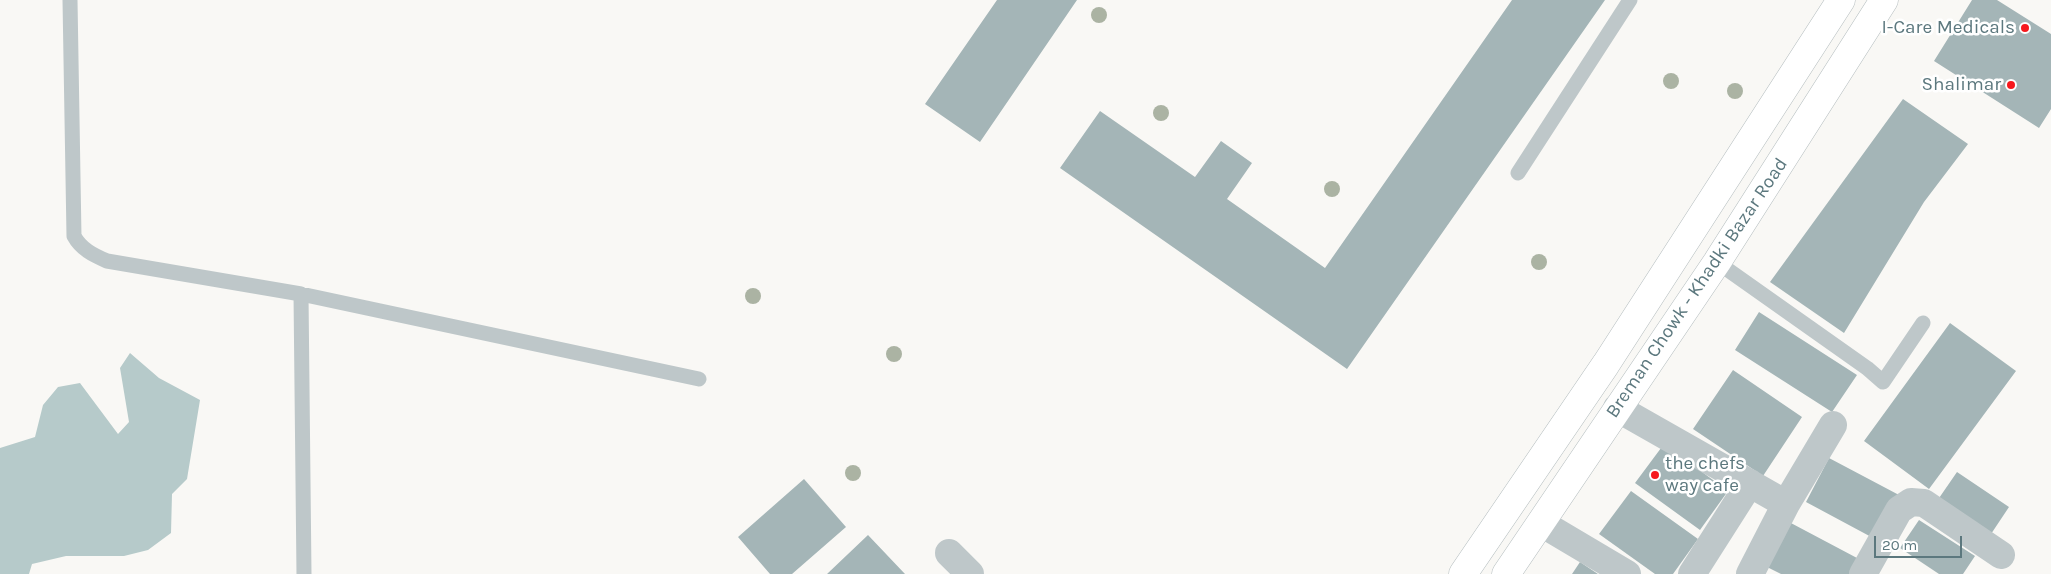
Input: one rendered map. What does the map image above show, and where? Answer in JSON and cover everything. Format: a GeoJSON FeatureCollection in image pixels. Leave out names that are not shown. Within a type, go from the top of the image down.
{"type":"FeatureCollection","features":[{"type":"Feature","properties":{"kind":"main road","name":"Breman Chowk - Khadki Bazar Road"},"geometry":{"type":"LineString","coordinates":[[1463,574],[1606,364],[1841,0]]}},
{"type":"Feature","properties":{"kind":"main road","name":"Breman Chowk - Khadki Bazar Road"},"geometry":{"type":"LineString","coordinates":[[1506,574],[1717,262],[1884,0]]}},
{"type":"Feature","properties":{"kind":"street"},"geometry":{"type":"LineString","coordinates":[[1618,408],[1786,504]]}},
{"type":"Feature","properties":{"kind":"street"},"geometry":{"type":"LineString","coordinates":[[1750,574],[1786,504],[1832,425]]}},
{"type":"Feature","properties":{"kind":"street"},"geometry":{"type":"LineString","coordinates":[[1692,574],[1750,483]]}},
{"type":"Feature","properties":{"kind":"street"},"geometry":{"type":"LineString","coordinates":[[1863,574],[1899,510],[1911,502],[1924,504],[2001,555]]}},
{"type":"Feature","properties":{"kind":"street"},"geometry":{"type":"LineString","coordinates":[[1541,523],[1627,574]]}},
{"type":"Feature","properties":{"kind":"street"},"geometry":{"type":"LineString","coordinates":[[949,553],[970,574]]}},
{"type":"Feature","properties":{"kind":"lane"},"geometry":{"type":"LineString","coordinates":[[70,0],[74,236],[79,244],[96,257],[301,294],[698,379]]}},
{"type":"Feature","properties":{"kind":"lane"},"geometry":{"type":"LineString","coordinates":[[1518,173],[1630,0]]}},
{"type":"Feature","properties":{"kind":"lane"},"geometry":{"type":"LineString","coordinates":[[1717,262],[1867,368],[1883,382],[1923,323]]}},
{"type":"Feature","properties":{"kind":"lane"},"geometry":{"type":"LineString","coordinates":[[301,294],[304,574]]}},
{"type":"Feature","properties":{"kind":"shaded area"},"geometry":{"type":"Polygon","coordinates":[[[130,353],[159,378],[200,400],[187,479],[172,494],[171,533],[148,550],[124,556],[66,556],[32,564],[29,574],[0,574],[0,448],[35,437],[43,405],[58,387],[80,383],[118,434],[129,422],[120,368],[130,353]]]}},
{"type":"Feature","properties":{"kind":"building"},"geometry":{"type":"Polygon","coordinates":[[[997,0],[1077,0],[980,142],[925,104],[997,0]]]}},
{"type":"Feature","properties":{"kind":"building"},"geometry":{"type":"Polygon","coordinates":[[[1512,0],[1605,0],[1347,369],[1060,168],[1100,111],[1195,177],[1221,141],[1252,163],[1227,199],[1325,268],[1512,0]]]}},
{"type":"Feature","properties":{"kind":"building","name":"Shalimar"},"geometry":{"type":"Polygon","coordinates":[[[1972,0],[1997,0],[2051,34],[2051,109],[2039,128],[1934,61],[1972,0]]]}},
{"type":"Feature","properties":{"kind":"building"},"geometry":{"type":"Polygon","coordinates":[[[1903,99],[1968,144],[1924,202],[1844,333],[1770,282],[1903,99]]]}},
{"type":"Feature","properties":{"kind":"building"},"geometry":{"type":"Polygon","coordinates":[[[1759,312],[1857,375],[1832,412],[1735,350],[1759,312]]]}},
{"type":"Feature","properties":{"kind":"building"},"geometry":{"type":"Polygon","coordinates":[[[1950,323],[2016,371],[1929,489],[1864,441],[1950,323]]]}},
{"type":"Feature","properties":{"kind":"building"},"geometry":{"type":"Polygon","coordinates":[[[1733,370],[1802,417],[1763,476],[1693,429],[1733,370]]]}},
{"type":"Feature","properties":{"kind":"building"},"geometry":{"type":"Polygon","coordinates":[[[1664,444],[1728,491],[1700,530],[1635,483],[1664,444]]]}},
{"type":"Feature","properties":{"kind":"building"},"geometry":{"type":"Polygon","coordinates":[[[1829,458],[1899,495],[1875,539],[1806,502],[1829,458]]]}},
{"type":"Feature","properties":{"kind":"building"},"geometry":{"type":"Polygon","coordinates":[[[1957,472],[2009,507],[1989,537],[1937,501],[1957,472]]]}},
{"type":"Feature","properties":{"kind":"building"},"geometry":{"type":"Polygon","coordinates":[[[804,479],[846,527],[792,574],[770,574],[738,537],[804,479]]]}},
{"type":"Feature","properties":{"kind":"building"},"geometry":{"type":"Polygon","coordinates":[[[1631,491],[1698,539],[1673,574],[1655,574],[1599,534],[1631,491]]]}},
{"type":"Feature","properties":{"kind":"building"},"geometry":{"type":"Polygon","coordinates":[[[1919,520],[1975,556],[1963,574],[1939,574],[1900,548],[1919,520]]]}},
{"type":"Feature","properties":{"kind":"building"},"geometry":{"type":"Polygon","coordinates":[[[1789,522],[1857,558],[1849,574],[1781,574],[1765,566],[1789,522]]]}},
{"type":"Feature","properties":{"kind":"building"},"geometry":{"type":"Polygon","coordinates":[[[868,535],[905,574],[827,574],[868,535]]]}},
{"type":"Feature","properties":{"kind":"building"},"geometry":{"type":"Polygon","coordinates":[[[1580,562],[1598,574],[1572,574],[1580,562]]]}},
{"type":"Feature","properties":{"kind":"place","name":"I-Care Medicals"},"geometry":{"type":"Point","coordinates":[2025,28]}},
{"type":"Feature","properties":{"kind":"place","name":"Shalimar"},"geometry":{"type":"Point","coordinates":[2011,85]}},
{"type":"Feature","properties":{"kind":"place","name":"the chefs way cafe"},"geometry":{"type":"Point","coordinates":[1655,475]}}]}
